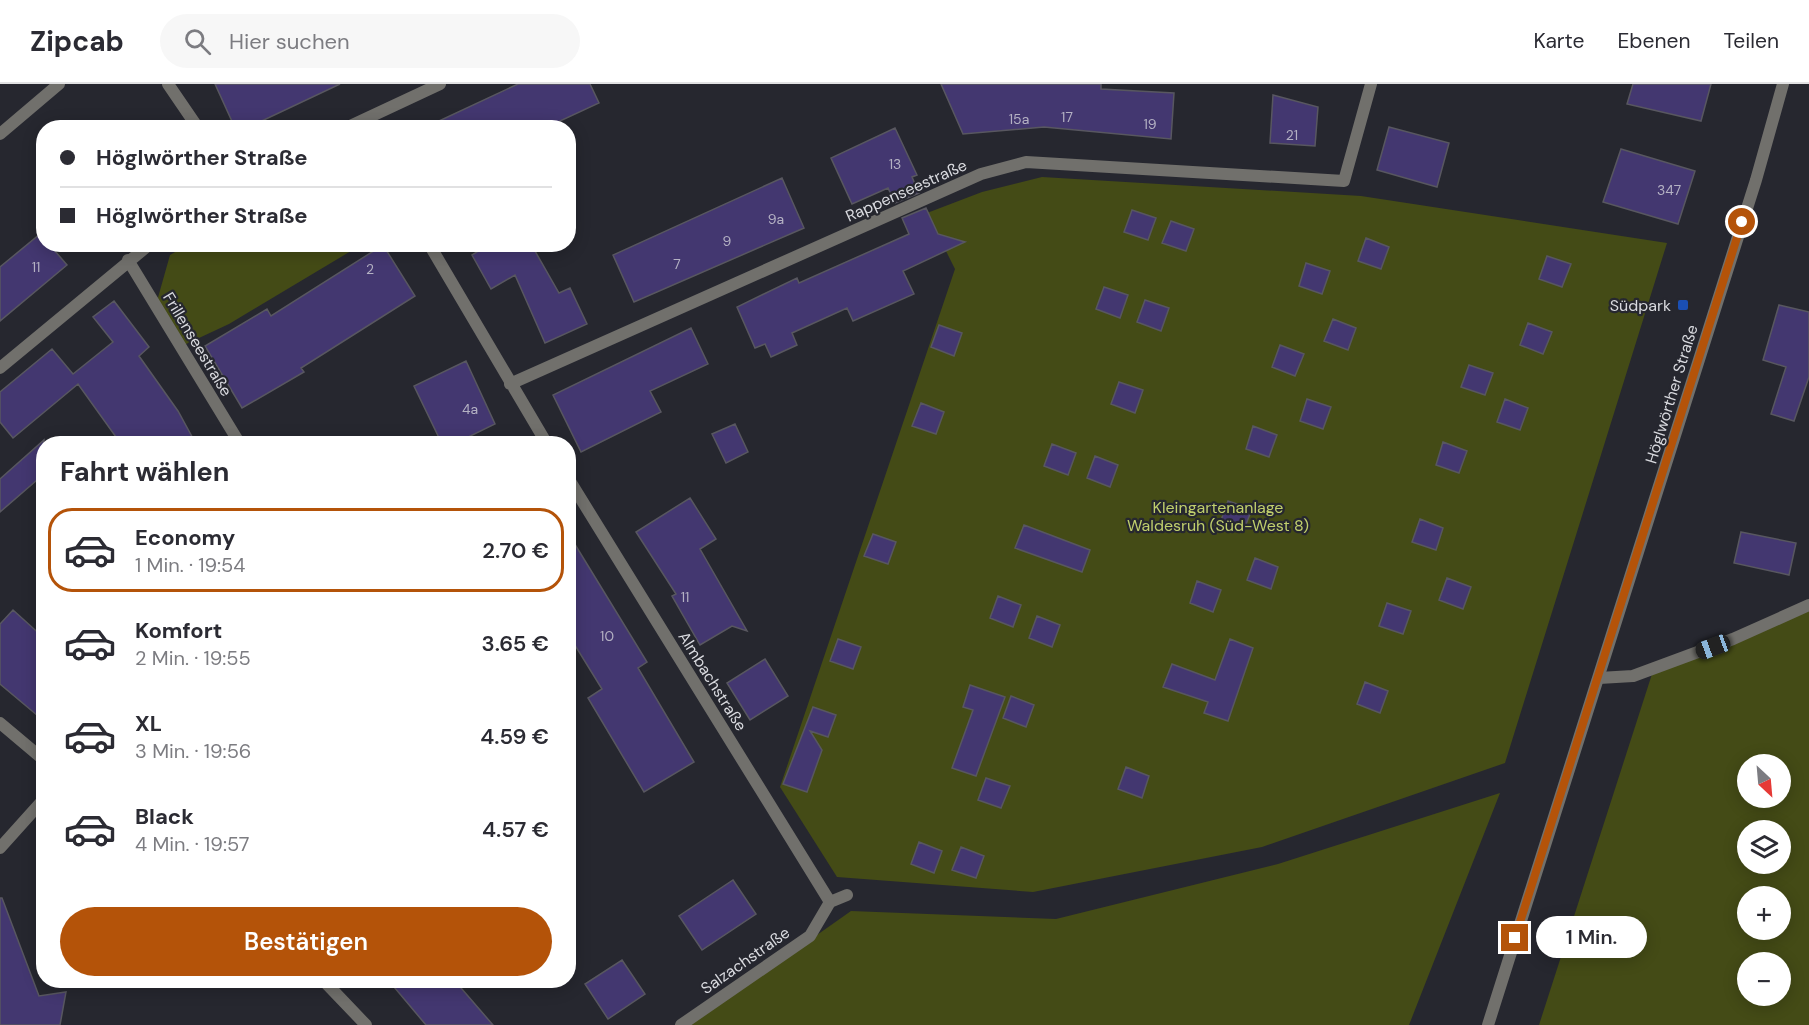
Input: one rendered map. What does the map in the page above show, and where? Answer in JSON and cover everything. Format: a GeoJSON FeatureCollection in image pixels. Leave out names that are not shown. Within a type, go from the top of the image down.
{"type":"FeatureCollection","features":[{"type":"Feature","properties":{"kind":"street"},"geometry":{"type":"LineString","coordinates":[[0,134],[59,84]]}},
{"type":"Feature","properties":{"kind":"street"},"geometry":{"type":"LineString","coordinates":[[168,84],[193,120]]}},
{"type":"Feature","properties":{"kind":"street"},"geometry":{"type":"LineString","coordinates":[[366,120],[440,84]]}},
{"type":"Feature","properties":{"kind":"street","name":"Rappenseestraße"},"geometry":{"type":"LineString","coordinates":[[510,384],[981,174],[1026,162],[1344,181],[1371,84]]}},
{"type":"Feature","properties":{"kind":"street","name":"Höglwörther Straße"},"geometry":{"type":"LineString","coordinates":[[1488,1025],[1753,190],[1783,84]]}},
{"type":"Feature","properties":{"kind":"street"},"geometry":{"type":"LineString","coordinates":[[0,368],[139,252]]}},
{"type":"Feature","properties":{"kind":"street"},"geometry":{"type":"LineString","coordinates":[[434,252],[542,436]]}},
{"type":"Feature","properties":{"kind":"street","name":"Frillenseestraße"},"geometry":{"type":"LineString","coordinates":[[128,260],[235,436]]}},
{"type":"Feature","properties":{"kind":"street","name":"Almbachstraße"},"geometry":{"type":"LineString","coordinates":[[576,491],[830,902]]}},
{"type":"Feature","properties":{"kind":"street"},"geometry":{"type":"LineString","coordinates":[[1599,678],[1632,676],[1734,639],[1809,604]]}},
{"type":"Feature","properties":{"kind":"street"},"geometry":{"type":"LineString","coordinates":[[0,723],[36,753]]}},
{"type":"Feature","properties":{"kind":"street"},"geometry":{"type":"LineString","coordinates":[[0,848],[36,808]]}},
{"type":"Feature","properties":{"kind":"street"},"geometry":{"type":"LineString","coordinates":[[830,902],[847,895]]}},
{"type":"Feature","properties":{"kind":"street","name":"Salzachstraße"},"geometry":{"type":"LineString","coordinates":[[681,1025],[810,936],[830,902]]}},
{"type":"Feature","properties":{"kind":"street"},"geometry":{"type":"LineString","coordinates":[[331,988],[366,1025]]}},
{"type":"Feature","properties":{"kind":"green space","name":"Kleingartenanlage Waldesruh (Süd-West 8)"},"geometry":{"type":"Polygon","coordinates":[[[1042,177],[1361,196],[1667,243],[1505,763],[1262,847],[1033,892],[837,877],[780,787],[955,269],[927,213],[982,192],[1042,177]]]}},
{"type":"Feature","properties":{"kind":"green space"},"geometry":{"type":"Polygon","coordinates":[[[175,252],[349,252],[229,324],[184,345],[157,301],[170,255],[175,252]]]}},
{"type":"Feature","properties":{"kind":"green space"},"geometry":{"type":"Polygon","coordinates":[[[1809,609],[1809,1025],[1539,1025],[1652,674],[1809,609]]]}},
{"type":"Feature","properties":{"kind":"green space"},"geometry":{"type":"Polygon","coordinates":[[[1500,793],[1409,1025],[689,1025],[851,911],[1056,919],[1278,864],[1500,793]]]}},
{"type":"Feature","properties":{"kind":"building"},"geometry":{"type":"Polygon","coordinates":[[[215,84],[340,84],[264,120],[231,120],[215,84]]]}},
{"type":"Feature","properties":{"kind":"building"},"geometry":{"type":"Polygon","coordinates":[[[518,84],[590,84],[599,103],[562,120],[441,120],[518,84]]]}},
{"type":"Feature","properties":{"kind":"building"},"geometry":{"type":"Polygon","coordinates":[[[941,84],[1101,84],[1101,89],[1174,93],[1171,139],[1044,127],[963,134],[941,84]]]}},
{"type":"Feature","properties":{"kind":"building"},"geometry":{"type":"Polygon","coordinates":[[[1633,84],[1711,84],[1701,121],[1627,104],[1633,84]]]}},
{"type":"Feature","properties":{"kind":"building"},"geometry":{"type":"Polygon","coordinates":[[[1273,95],[1318,107],[1315,146],[1270,143],[1273,95]]]}},
{"type":"Feature","properties":{"kind":"building"},"geometry":{"type":"Polygon","coordinates":[[[1389,127],[1449,143],[1437,187],[1377,170],[1389,127]]]}},
{"type":"Feature","properties":{"kind":"building"},"geometry":{"type":"Polygon","coordinates":[[[895,128],[917,175],[912,177],[919,193],[895,203],[888,188],[852,204],[831,158],[895,128]]]}},
{"type":"Feature","properties":{"kind":"building"},"geometry":{"type":"Polygon","coordinates":[[[1621,149],[1695,171],[1678,224],[1603,202],[1621,149]]]}},
{"type":"Feature","properties":{"kind":"building"},"geometry":{"type":"Polygon","coordinates":[[[782,178],[804,228],[634,302],[613,255],[782,178]]]}},
{"type":"Feature","properties":{"kind":"building"},"geometry":{"type":"Polygon","coordinates":[[[926,208],[938,234],[965,242],[903,271],[914,294],[853,321],[847,308],[792,333],[797,345],[771,357],[765,344],[755,348],[737,307],[797,278],[799,283],[909,234],[902,218],[926,208]]]}},
{"type":"Feature","properties":{"kind":"building"},"geometry":{"type":"Polygon","coordinates":[[[1132,210],[1156,218],[1148,240],[1124,232],[1132,210]]]}},
{"type":"Feature","properties":{"kind":"building"},"geometry":{"type":"Polygon","coordinates":[[[1171,221],[1194,229],[1186,251],[1162,243],[1171,221]]]}},
{"type":"Feature","properties":{"kind":"building"},"geometry":{"type":"Polygon","coordinates":[[[36,237],[36,252],[56,252],[67,265],[0,321],[0,267],[36,237]]]}},
{"type":"Feature","properties":{"kind":"building"},"geometry":{"type":"Polygon","coordinates":[[[1366,238],[1389,247],[1381,269],[1358,261],[1366,238]]]}},
{"type":"Feature","properties":{"kind":"building"},"geometry":{"type":"Polygon","coordinates":[[[372,252],[387,252],[415,296],[301,368],[304,372],[242,408],[205,346],[267,309],[271,316],[372,252]]]}},
{"type":"Feature","properties":{"kind":"building"},"geometry":{"type":"Polygon","coordinates":[[[477,252],[536,252],[559,293],[570,288],[587,324],[545,343],[515,275],[491,289],[472,255],[477,252]]]}},
{"type":"Feature","properties":{"kind":"building"},"geometry":{"type":"Polygon","coordinates":[[[1547,256],[1571,264],[1562,287],[1539,279],[1547,256]]]}},
{"type":"Feature","properties":{"kind":"building"},"geometry":{"type":"Polygon","coordinates":[[[1306,263],[1330,271],[1322,294],[1299,286],[1306,263]]]}},
{"type":"Feature","properties":{"kind":"building"},"geometry":{"type":"Polygon","coordinates":[[[1104,287],[1128,295],[1120,318],[1096,309],[1104,287]]]}},
{"type":"Feature","properties":{"kind":"building"},"geometry":{"type":"Polygon","coordinates":[[[1145,300],[1169,308],[1161,331],[1137,322],[1145,300]]]}},
{"type":"Feature","properties":{"kind":"building"},"geometry":{"type":"Polygon","coordinates":[[[114,301],[149,347],[139,356],[178,411],[192,436],[115,436],[78,384],[13,438],[0,422],[0,392],[52,349],[73,374],[113,342],[93,317],[114,301]]]}},
{"type":"Feature","properties":{"kind":"building"},"geometry":{"type":"Polygon","coordinates":[[[1779,305],[1809,312],[1809,377],[1794,421],[1771,414],[1786,367],[1763,360],[1779,305]]]}},
{"type":"Feature","properties":{"kind":"building"},"geometry":{"type":"Polygon","coordinates":[[[1333,319],[1356,328],[1348,350],[1324,341],[1333,319]]]}},
{"type":"Feature","properties":{"kind":"building"},"geometry":{"type":"Polygon","coordinates":[[[1528,323],[1552,332],[1543,354],[1520,345],[1528,323]]]}},
{"type":"Feature","properties":{"kind":"building"},"geometry":{"type":"Polygon","coordinates":[[[939,325],[962,333],[954,356],[931,347],[939,325]]]}},
{"type":"Feature","properties":{"kind":"building"},"geometry":{"type":"Polygon","coordinates":[[[691,328],[708,364],[650,391],[661,412],[581,452],[576,436],[573,436],[553,395],[691,328]]]}},
{"type":"Feature","properties":{"kind":"building"},"geometry":{"type":"Polygon","coordinates":[[[1280,345],[1304,354],[1295,376],[1272,367],[1280,345]]]}},
{"type":"Feature","properties":{"kind":"building"},"geometry":{"type":"Polygon","coordinates":[[[466,361],[495,424],[470,436],[438,436],[414,386],[466,361]]]}},
{"type":"Feature","properties":{"kind":"building"},"geometry":{"type":"Polygon","coordinates":[[[1469,365],[1493,373],[1485,395],[1461,387],[1469,365]]]}},
{"type":"Feature","properties":{"kind":"building"},"geometry":{"type":"Polygon","coordinates":[[[1119,382],[1143,390],[1135,413],[1111,404],[1119,382]]]}},
{"type":"Feature","properties":{"kind":"building"},"geometry":{"type":"Polygon","coordinates":[[[1307,399],[1331,407],[1323,429],[1300,421],[1307,399]]]}},
{"type":"Feature","properties":{"kind":"building"},"geometry":{"type":"Polygon","coordinates":[[[1505,399],[1528,408],[1520,430],[1497,422],[1505,399]]]}},
{"type":"Feature","properties":{"kind":"building"},"geometry":{"type":"Polygon","coordinates":[[[921,403],[944,412],[936,434],[912,426],[921,403]]]}},
{"type":"Feature","properties":{"kind":"building"},"geometry":{"type":"Polygon","coordinates":[[[735,424],[748,452],[726,463],[712,434],[735,424]]]}},
{"type":"Feature","properties":{"kind":"building"},"geometry":{"type":"Polygon","coordinates":[[[1253,426],[1277,435],[1269,457],[1246,449],[1253,426]]]}},
{"type":"Feature","properties":{"kind":"building"},"geometry":{"type":"Polygon","coordinates":[[[1443,442],[1467,451],[1459,473],[1436,465],[1443,442]]]}},
{"type":"Feature","properties":{"kind":"building"},"geometry":{"type":"Polygon","coordinates":[[[1052,444],[1076,453],[1068,475],[1044,466],[1052,444]]]}},
{"type":"Feature","properties":{"kind":"building"},"geometry":{"type":"Polygon","coordinates":[[[36,447],[36,481],[0,512],[0,479],[36,447]]]}},
{"type":"Feature","properties":{"kind":"building"},"geometry":{"type":"Polygon","coordinates":[[[1095,456],[1118,465],[1110,487],[1087,478],[1095,456]]]}},
{"type":"Feature","properties":{"kind":"building"},"geometry":{"type":"Polygon","coordinates":[[[690,498],[716,539],[700,549],[747,631],[732,626],[700,645],[672,596],[676,594],[636,532],[690,498]]]}},
{"type":"Feature","properties":{"kind":"building"},"geometry":{"type":"Polygon","coordinates":[[[1228,501],[1252,509],[1243,532],[1220,523],[1228,501]]]}},
{"type":"Feature","properties":{"kind":"building"},"geometry":{"type":"Polygon","coordinates":[[[1420,519],[1443,528],[1436,550],[1412,542],[1420,519]]]}},
{"type":"Feature","properties":{"kind":"building"},"geometry":{"type":"Polygon","coordinates":[[[1024,525],[1090,550],[1082,572],[1015,548],[1024,525]]]}},
{"type":"Feature","properties":{"kind":"building"},"geometry":{"type":"Polygon","coordinates":[[[1741,532],[1796,543],[1789,575],[1734,563],[1741,532]]]}},
{"type":"Feature","properties":{"kind":"building"},"geometry":{"type":"Polygon","coordinates":[[[873,534],[896,542],[888,564],[864,556],[873,534]]]}},
{"type":"Feature","properties":{"kind":"building"},"geometry":{"type":"Polygon","coordinates":[[[576,546],[647,662],[638,668],[694,762],[644,792],[588,698],[602,689],[576,647],[576,546]]]}},
{"type":"Feature","properties":{"kind":"building"},"geometry":{"type":"Polygon","coordinates":[[[1255,558],[1278,567],[1271,589],[1247,580],[1255,558]]]}},
{"type":"Feature","properties":{"kind":"building"},"geometry":{"type":"Polygon","coordinates":[[[1447,578],[1471,587],[1463,609],[1439,600],[1447,578]]]}},
{"type":"Feature","properties":{"kind":"building"},"geometry":{"type":"Polygon","coordinates":[[[1197,581],[1221,590],[1213,612],[1190,603],[1197,581]]]}},
{"type":"Feature","properties":{"kind":"building"},"geometry":{"type":"Polygon","coordinates":[[[998,596],[1021,605],[1013,627],[990,618],[998,596]]]}},
{"type":"Feature","properties":{"kind":"building"},"geometry":{"type":"Polygon","coordinates":[[[1387,603],[1411,611],[1403,634],[1379,626],[1387,603]]]}},
{"type":"Feature","properties":{"kind":"building"},"geometry":{"type":"Polygon","coordinates":[[[13,610],[36,631],[36,714],[0,684],[0,624],[13,610]]]}},
{"type":"Feature","properties":{"kind":"building"},"geometry":{"type":"Polygon","coordinates":[[[1037,616],[1060,625],[1052,647],[1029,638],[1037,616]]]}},
{"type":"Feature","properties":{"kind":"building"},"geometry":{"type":"Polygon","coordinates":[[[838,639],[861,647],[853,669],[830,661],[838,639]]]}},
{"type":"Feature","properties":{"kind":"building"},"geometry":{"type":"Polygon","coordinates":[[[1230,639],[1253,648],[1228,721],[1204,713],[1208,702],[1163,687],[1172,664],[1215,680],[1230,639]]]}},
{"type":"Feature","properties":{"kind":"building"},"geometry":{"type":"Polygon","coordinates":[[[765,659],[788,696],[750,720],[727,683],[765,659]]]}},
{"type":"Feature","properties":{"kind":"building"},"geometry":{"type":"Polygon","coordinates":[[[1365,682],[1388,691],[1380,713],[1357,704],[1365,682]]]}},
{"type":"Feature","properties":{"kind":"building"},"geometry":{"type":"Polygon","coordinates":[[[970,685],[1005,697],[976,776],[952,768],[973,710],[963,707],[970,685]]]}},
{"type":"Feature","properties":{"kind":"building"},"geometry":{"type":"Polygon","coordinates":[[[1011,696],[1034,705],[1026,727],[1003,718],[1011,696]]]}},
{"type":"Feature","properties":{"kind":"building"},"geometry":{"type":"Polygon","coordinates":[[[813,707],[836,715],[828,737],[810,731],[822,750],[807,792],[783,784],[813,707]]]}},
{"type":"Feature","properties":{"kind":"building"},"geometry":{"type":"Polygon","coordinates":[[[1126,767],[1149,776],[1142,798],[1118,789],[1126,767]]]}},
{"type":"Feature","properties":{"kind":"building"},"geometry":{"type":"Polygon","coordinates":[[[986,778],[1010,786],[1001,808],[978,800],[986,778]]]}},
{"type":"Feature","properties":{"kind":"building"},"geometry":{"type":"Polygon","coordinates":[[[919,842],[942,851],[934,873],[911,864],[919,842]]]}},
{"type":"Feature","properties":{"kind":"building"},"geometry":{"type":"Polygon","coordinates":[[[961,847],[984,856],[976,878],[952,870],[961,847]]]}},
{"type":"Feature","properties":{"kind":"building"},"geometry":{"type":"Polygon","coordinates":[[[733,880],[756,914],[702,950],[679,916],[733,880]]]}},
{"type":"Feature","properties":{"kind":"building"},"geometry":{"type":"Polygon","coordinates":[[[0,898],[2,898],[39,996],[66,992],[60,1025],[0,1025],[0,898]]]}},
{"type":"Feature","properties":{"kind":"building"},"geometry":{"type":"Polygon","coordinates":[[[622,960],[645,994],[608,1019],[585,984],[622,960]]]}},
{"type":"Feature","properties":{"kind":"building"},"geometry":{"type":"Polygon","coordinates":[[[395,988],[461,988],[493,1025],[426,1025],[395,988]]]}},
{"type":"Feature","properties":{"kind":"place","name":"Südpark"},"geometry":{"type":"Point","coordinates":[1683,305]}},
{"type":"Feature","properties":{"kind":"route"},"geometry":{"type":"LineString","coordinates":[[1515,938],[1606,657],[1742,222]]}}]}
